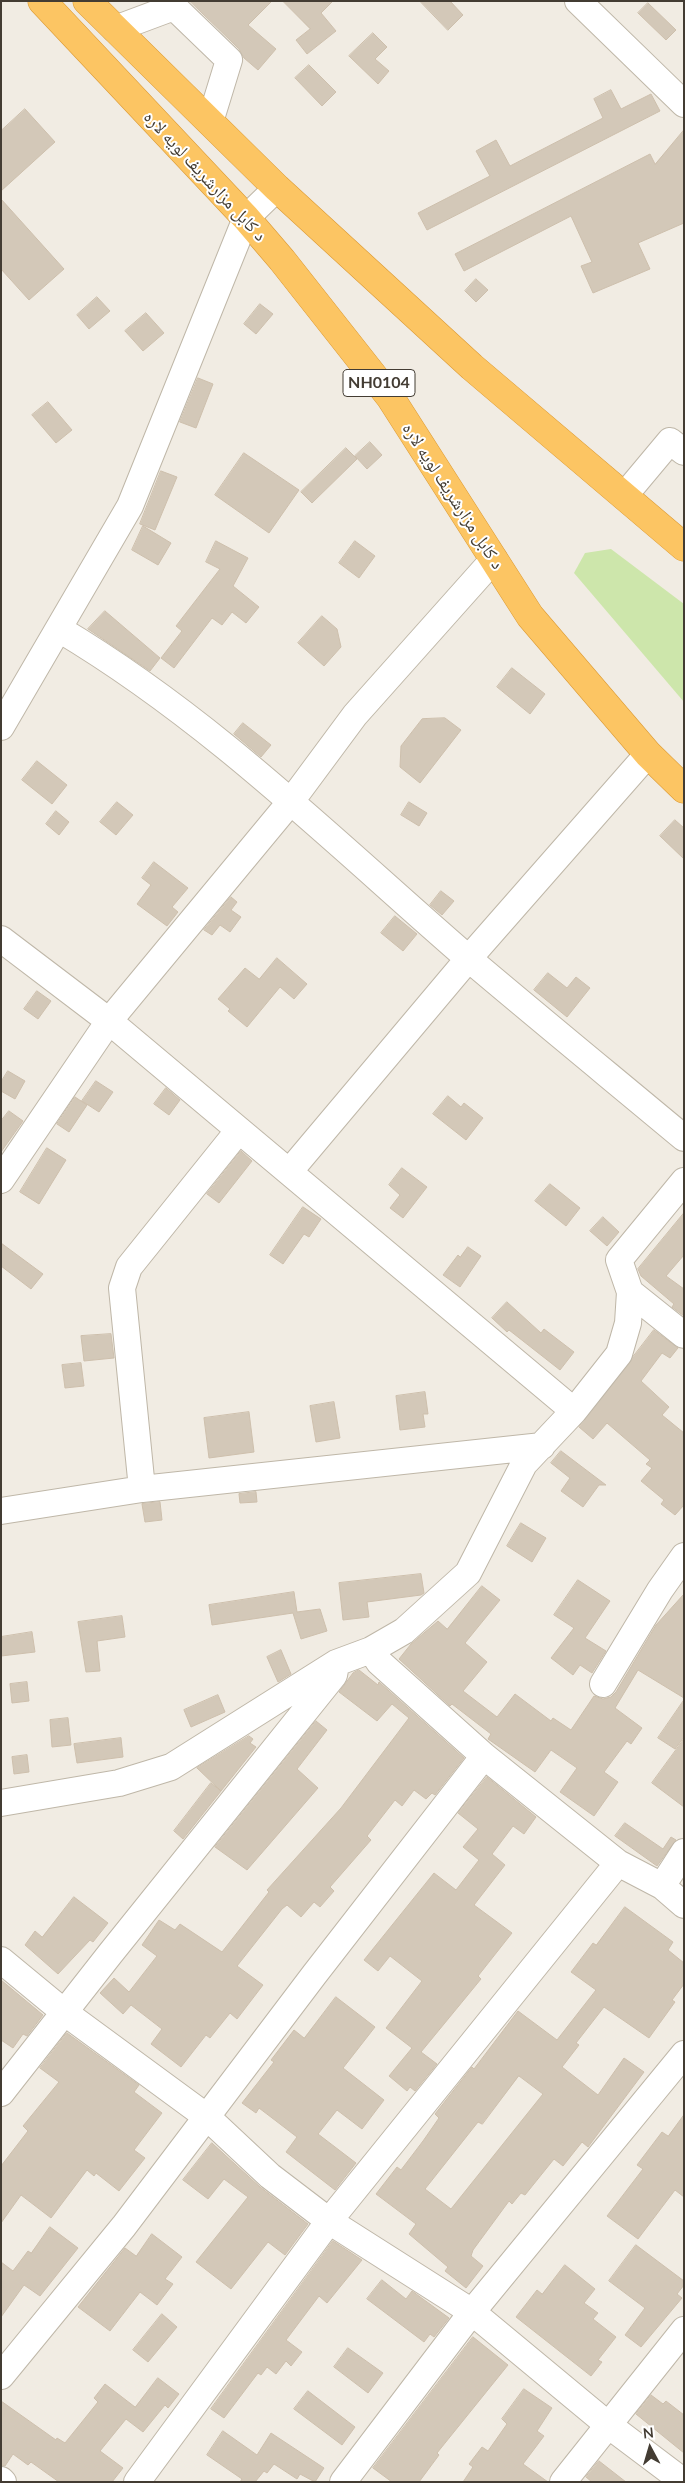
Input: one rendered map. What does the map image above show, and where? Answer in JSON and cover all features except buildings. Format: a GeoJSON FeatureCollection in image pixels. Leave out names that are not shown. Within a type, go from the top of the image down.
{"type":"FeatureCollection","features":[{"type":"Feature","properties":{"kind":"highway","name":"د کابل مزارشریف لویه لاره"},"geometry":{"type":"LineString","coordinates":[[42,1],[246,218],[282,260],[390,397],[530,616],[648,754],[684,789]]}},
{"type":"Feature","properties":{"kind":"highway"},"geometry":{"type":"LineString","coordinates":[[87,1],[277,188],[472,367],[682,543]]}},
{"type":"Feature","properties":{"kind":"street"},"geometry":{"type":"LineString","coordinates":[[578,1],[684,104]]}},
{"type":"Feature","properties":{"kind":"street"},"geometry":{"type":"LineString","coordinates":[[115,29],[174,7],[229,60],[210,122]]}},
{"type":"Feature","properties":{"kind":"street"},"geometry":{"type":"LineString","coordinates":[[1,727],[130,506],[246,218],[277,188]]}},
{"type":"Feature","properties":{"kind":"street"},"geometry":{"type":"LineString","coordinates":[[624,496],[670,441],[684,452]]}},
{"type":"Feature","properties":{"kind":"street"},"geometry":{"type":"LineString","coordinates":[[1,1180],[109,1021],[292,800],[355,715],[494,559]]}},
{"type":"Feature","properties":{"kind":"street"},"geometry":{"type":"LineString","coordinates":[[58,629],[83,644],[207,731],[292,800],[469,958],[684,1138]]}},
{"type":"Feature","properties":{"kind":"street"},"geometry":{"type":"LineString","coordinates":[[289,1172],[469,958],[648,754]]}},
{"type":"Feature","properties":{"kind":"street"},"geometry":{"type":"LineString","coordinates":[[1,939],[109,1021],[574,1411]]}},
{"type":"Feature","properties":{"kind":"street"},"geometry":{"type":"LineString","coordinates":[[142,1489],[122,1288],[129,1267],[239,1130]]}},
{"type":"Feature","properties":{"kind":"street"},"geometry":{"type":"LineString","coordinates":[[6,1807],[119,1783],[171,1767],[336,1664],[371,1650],[404,1631],[468,1573],[524,1464],[574,1411],[619,1354],[628,1323],[630,1292],[619,1260],[684,1181]]}},
{"type":"Feature","properties":{"kind":"street"},"geometry":{"type":"LineString","coordinates":[[630,1292],[684,1335]]}},
{"type":"Feature","properties":{"kind":"street"},"geometry":{"type":"LineString","coordinates":[[1,1511],[142,1489],[542,1446]]}},
{"type":"Feature","properties":{"kind":"street"},"geometry":{"type":"LineString","coordinates":[[603,1684],[660,1590],[684,1556]]}},
{"type":"Feature","properties":{"kind":"street"},"geometry":{"type":"LineString","coordinates":[[371,1650],[379,1662],[484,1756],[618,1863],[662,1886],[684,1904]]}},
{"type":"Feature","properties":{"kind":"street"},"geometry":{"type":"LineString","coordinates":[[1,2093],[334,1674],[336,1664]]}},
{"type":"Feature","properties":{"kind":"street"},"geometry":{"type":"LineString","coordinates":[[1,2376],[124,2226],[484,1756]]}},
{"type":"Feature","properties":{"kind":"street"},"geometry":{"type":"LineString","coordinates":[[662,1886],[684,1852]]}},
{"type":"Feature","properties":{"kind":"street"},"geometry":{"type":"LineString","coordinates":[[137,2482],[329,2221],[618,1863]]}},
{"type":"Feature","properties":{"kind":"street"},"geometry":{"type":"LineString","coordinates":[[1,1960],[64,2012],[207,2117],[270,2176],[329,2221],[472,2312],[608,2424],[684,2482]]}},
{"type":"Feature","properties":{"kind":"street"},"geometry":{"type":"LineString","coordinates":[[343,2482],[472,2312],[684,2054]]}},
{"type":"Feature","properties":{"kind":"street"},"geometry":{"type":"LineString","coordinates":[[563,2482],[684,2330]]}},
{"type":"Feature","properties":{"kind":"green space"},"geometry":{"type":"Polygon","coordinates":[[[611,549],[684,604],[684,702],[574,573],[585,553],[611,549]]]}}]}
